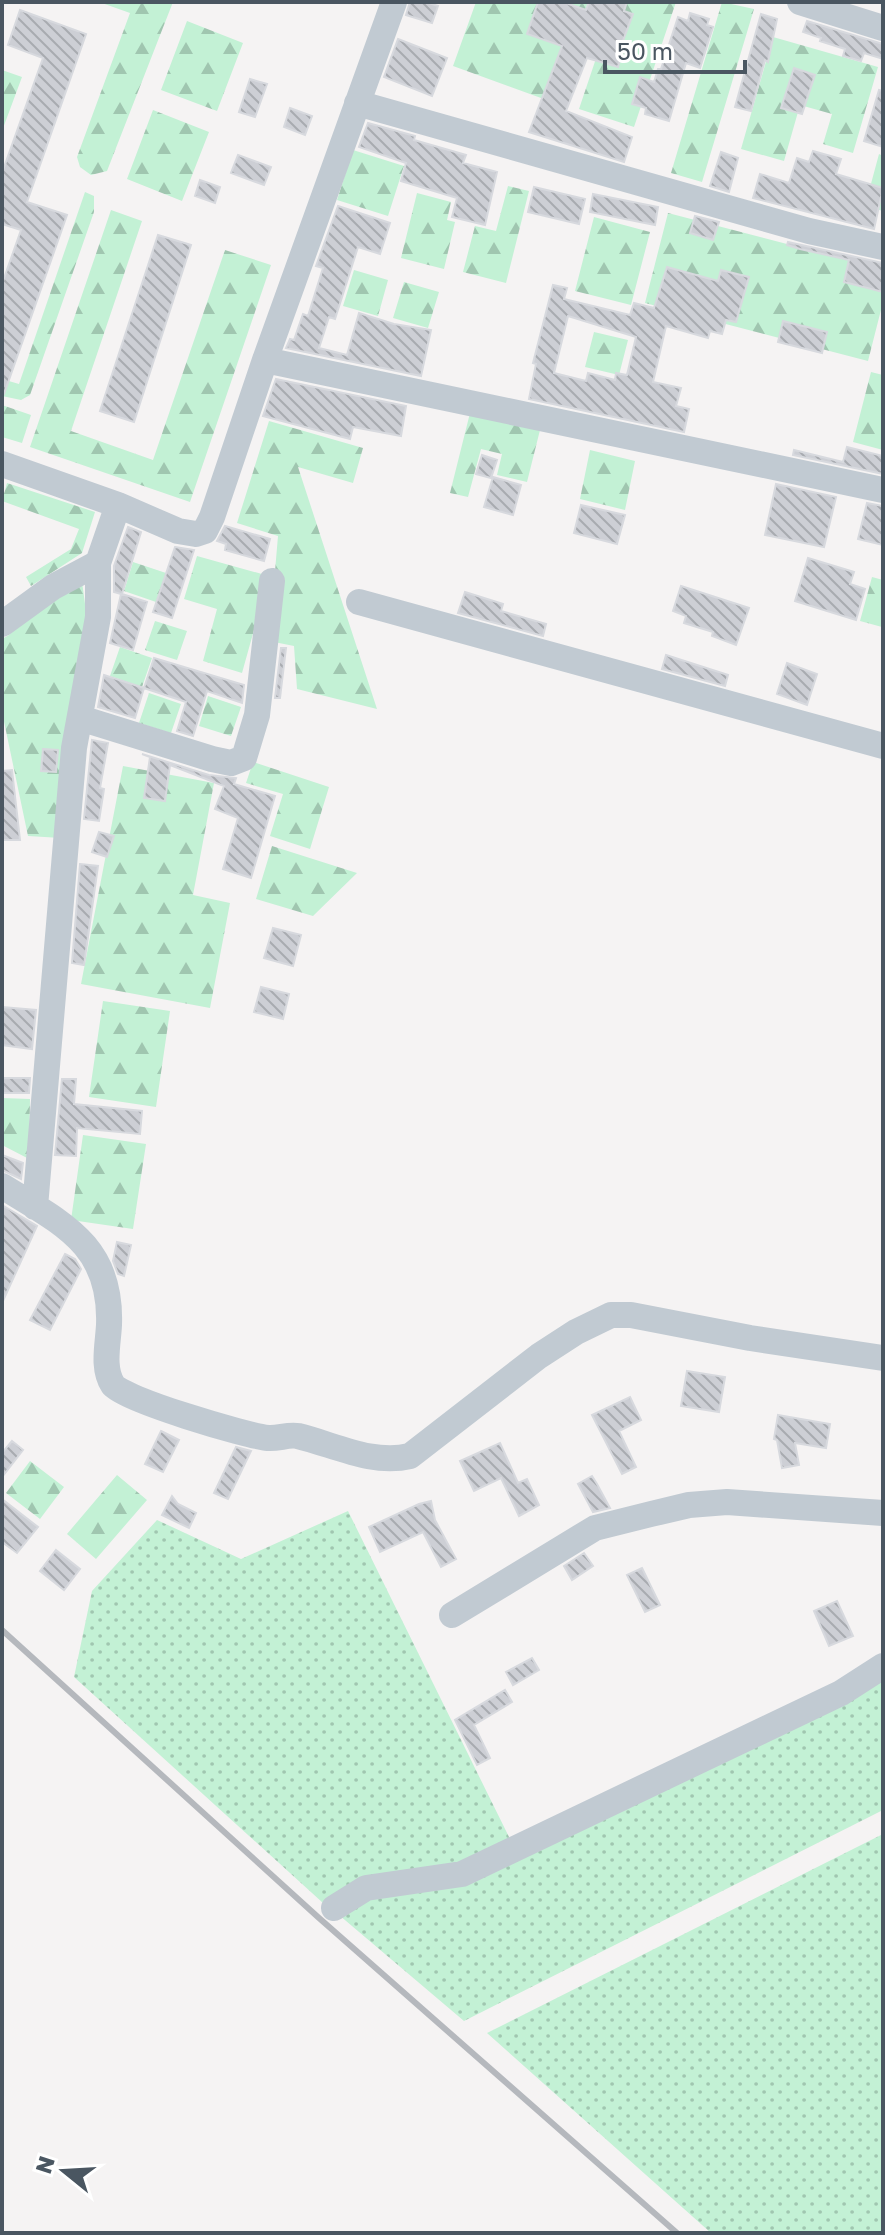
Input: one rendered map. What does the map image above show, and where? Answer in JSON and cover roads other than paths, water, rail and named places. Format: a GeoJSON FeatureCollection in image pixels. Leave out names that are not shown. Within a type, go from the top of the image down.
{"type":"FeatureCollection","features":[{"type":"Feature","properties":{"kind":"street"},"geometry":{"type":"LineString","coordinates":[[2,464],[118,505],[178,531],[196,534],[205,531],[394,2]]}},
{"type":"Feature","properties":{"kind":"street"},"geometry":{"type":"LineString","coordinates":[[800,2],[883,28]]}},
{"type":"Feature","properties":{"kind":"street"},"geometry":{"type":"LineString","coordinates":[[357,103],[809,231],[883,247]]}},
{"type":"Feature","properties":{"kind":"street"},"geometry":{"type":"LineString","coordinates":[[265,360],[883,490]]}},
{"type":"Feature","properties":{"kind":"street"},"geometry":{"type":"LineString","coordinates":[[35,1207],[74,748],[98,617],[98,563],[118,505]]}},
{"type":"Feature","properties":{"kind":"street"},"geometry":{"type":"LineString","coordinates":[[2,624],[53,587],[98,563]]}},
{"type":"Feature","properties":{"kind":"street"},"geometry":{"type":"LineString","coordinates":[[80,718],[212,759],[231,763],[244,758],[257,715],[272,581]]}},
{"type":"Feature","properties":{"kind":"street"},"geometry":{"type":"LineString","coordinates":[[359,602],[883,746]]}},
{"type":"Feature","properties":{"kind":"street"},"geometry":{"type":"LineString","coordinates":[[2,1186],[86,1242],[102,1271],[109,1295],[106,1367],[118,1391],[138,1401],[272,1439],[294,1435],[391,1460],[410,1456],[539,1356],[576,1332],[611,1315],[631,1315],[750,1338],[883,1358]]}},
{"type":"Feature","properties":{"kind":"street"},"geometry":{"type":"LineString","coordinates":[[452,1615],[595,1528],[689,1505],[727,1502],[883,1513]]}},
{"type":"Feature","properties":{"kind":"street"},"geometry":{"type":"LineString","coordinates":[[334,1908],[366,1888],[462,1874],[841,1693],[883,1666]]}},
{"type":"Feature","properties":{"kind":"railway"},"geometry":{"type":"LineString","coordinates":[[2,1630],[319,1918],[677,2233]]}}]}
